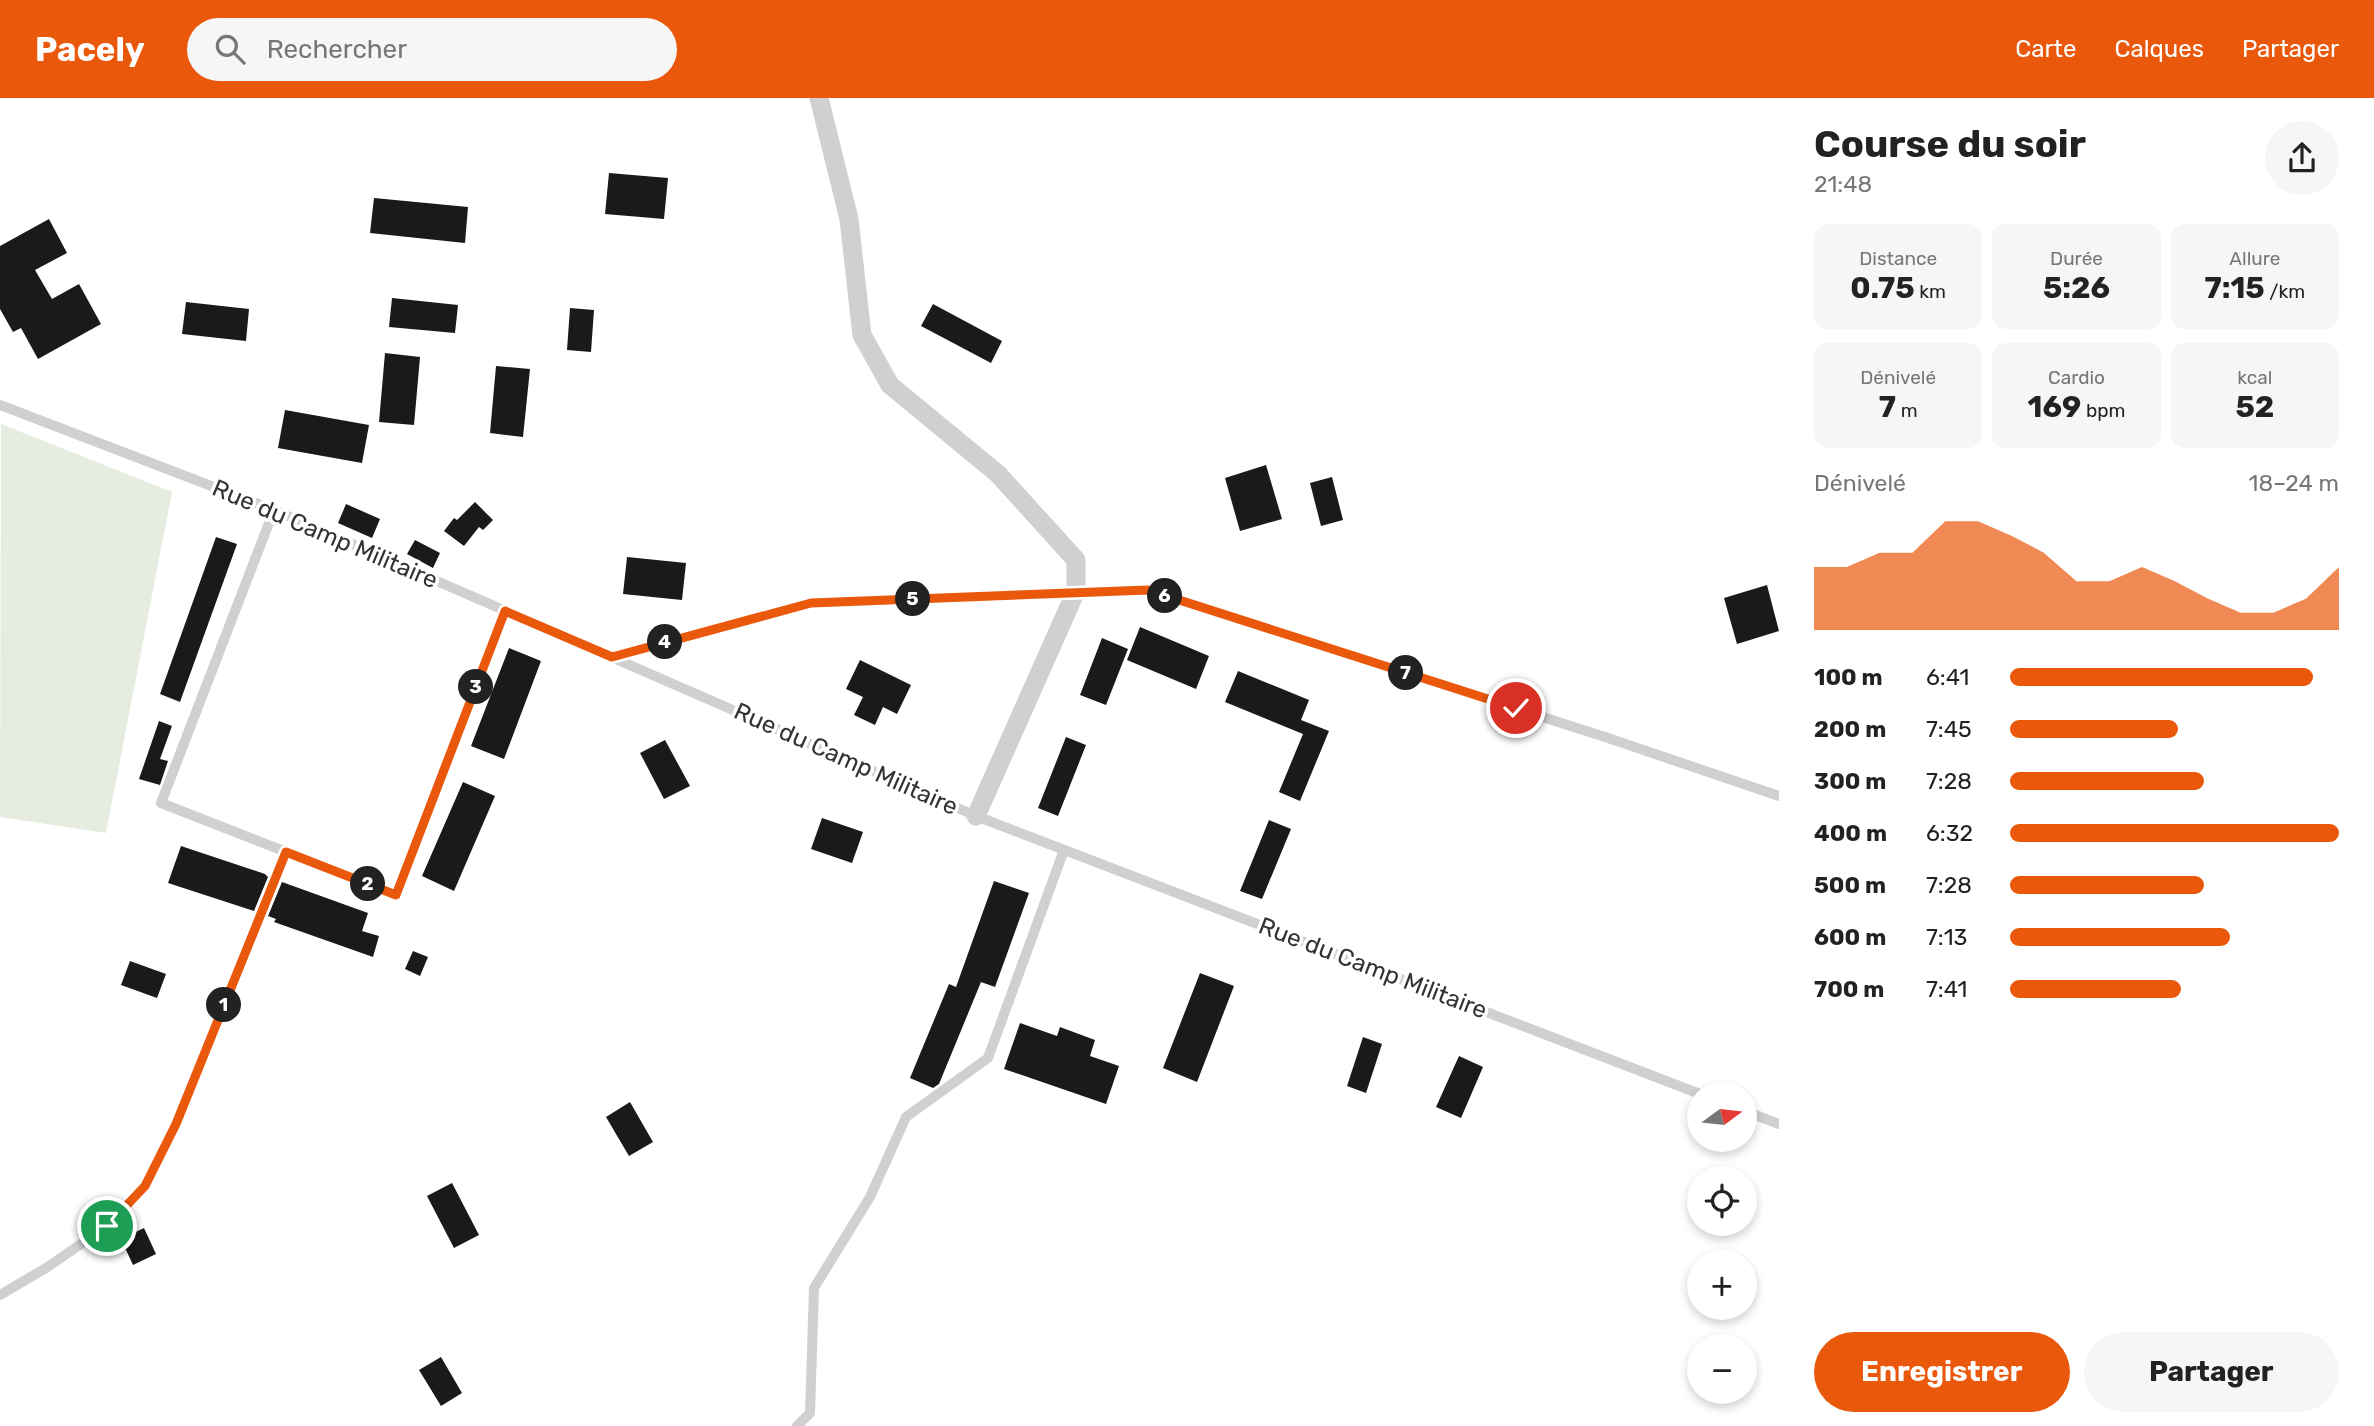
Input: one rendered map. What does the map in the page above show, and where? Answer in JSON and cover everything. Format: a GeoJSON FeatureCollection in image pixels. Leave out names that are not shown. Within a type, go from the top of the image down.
{"type":"FeatureCollection","features":[{"type":"Feature","properties":{"kind":"street"},"geometry":{"type":"LineString","coordinates":[[819,98],[849,219],[862,335],[890,385],[998,474],[1076,561],[1076,591],[976,816]]}},
{"type":"Feature","properties":{"kind":"lane","name":"Rue du Camp Militaire"},"geometry":{"type":"LineString","coordinates":[[0,405],[274,510],[976,816],[1687,1089]]}},
{"type":"Feature","properties":{"kind":"lane"},"geometry":{"type":"LineString","coordinates":[[274,510],[161,803],[396,895],[505,611]]}},
{"type":"Feature","properties":{"kind":"lane"},"geometry":{"type":"LineString","coordinates":[[612,657],[811,603],[1148,590],[1779,796]]}},
{"type":"Feature","properties":{"kind":"lane"},"geometry":{"type":"LineString","coordinates":[[797,1426],[810,1413],[814,1287],[870,1197],[906,1117],[988,1058],[1064,850]]}},
{"type":"Feature","properties":{"kind":"lane"},"geometry":{"type":"LineString","coordinates":[[0,1295],[46,1268],[107,1226],[145,1186],[176,1124],[286,852]]}},
{"type":"Feature","properties":{"kind":"lane"},"geometry":{"type":"LineString","coordinates":[[1757,1116],[1779,1124]]}},
{"type":"Feature","properties":{"kind":"shaded area"},"geometry":{"type":"Polygon","coordinates":[[[1,424],[172,492],[106,833],[0,817],[1,424]]]}},
{"type":"Feature","properties":{"kind":"building"},"geometry":{"type":"Polygon","coordinates":[[[609,173],[668,178],[664,219],[605,214],[609,173]]]}},
{"type":"Feature","properties":{"kind":"building"},"geometry":{"type":"Polygon","coordinates":[[[374,198],[468,207],[465,243],[370,233],[374,198]]]}},
{"type":"Feature","properties":{"kind":"building"},"geometry":{"type":"Polygon","coordinates":[[[49,219],[67,253],[35,270],[52,299],[79,284],[101,324],[38,359],[21,328],[13,332],[0,309],[0,246],[49,219]]]}},
{"type":"Feature","properties":{"kind":"building"},"geometry":{"type":"Polygon","coordinates":[[[392,298],[458,305],[455,333],[389,327],[392,298]]]}},
{"type":"Feature","properties":{"kind":"building"},"geometry":{"type":"Polygon","coordinates":[[[186,302],[249,309],[246,341],[182,334],[186,302]]]}},
{"type":"Feature","properties":{"kind":"building"},"geometry":{"type":"Polygon","coordinates":[[[933,304],[1002,341],[991,363],[921,326],[933,304]]]}},
{"type":"Feature","properties":{"kind":"building"},"geometry":{"type":"Polygon","coordinates":[[[570,308],[594,310],[591,352],[567,350],[570,308]]]}},
{"type":"Feature","properties":{"kind":"building"},"geometry":{"type":"Polygon","coordinates":[[[385,353],[420,357],[414,425],[379,422],[385,353]]]}},
{"type":"Feature","properties":{"kind":"building"},"geometry":{"type":"Polygon","coordinates":[[[496,366],[530,369],[523,437],[490,433],[496,366]]]}},
{"type":"Feature","properties":{"kind":"building"},"geometry":{"type":"Polygon","coordinates":[[[285,410],[369,425],[362,463],[278,448],[285,410]]]}},
{"type":"Feature","properties":{"kind":"building"},"geometry":{"type":"Polygon","coordinates":[[[1266,465],[1282,519],[1240,531],[1225,478],[1266,465]]]}},
{"type":"Feature","properties":{"kind":"building"},"geometry":{"type":"Polygon","coordinates":[[[1332,477],[1343,520],[1321,526],[1310,483],[1332,477]]]}},
{"type":"Feature","properties":{"kind":"building"},"geometry":{"type":"Polygon","coordinates":[[[475,502],[493,520],[483,530],[479,527],[464,546],[444,531],[454,518],[457,520],[475,502]]]}},
{"type":"Feature","properties":{"kind":"building"},"geometry":{"type":"Polygon","coordinates":[[[346,504],[380,519],[372,538],[338,523],[346,504]]]}},
{"type":"Feature","properties":{"kind":"building"},"geometry":{"type":"Polygon","coordinates":[[[216,537],[237,544],[180,702],[160,694],[216,537]]]}},
{"type":"Feature","properties":{"kind":"building"},"geometry":{"type":"Polygon","coordinates":[[[415,540],[440,553],[433,568],[407,554],[415,540]]]}},
{"type":"Feature","properties":{"kind":"building"},"geometry":{"type":"Polygon","coordinates":[[[627,557],[686,563],[682,600],[623,594],[627,557]]]}},
{"type":"Feature","properties":{"kind":"building"},"geometry":{"type":"Polygon","coordinates":[[[1767,585],[1779,631],[1737,644],[1724,598],[1767,585]]]}},
{"type":"Feature","properties":{"kind":"building"},"geometry":{"type":"Polygon","coordinates":[[[1140,627],[1209,656],[1196,689],[1127,660],[1140,627]]]}},
{"type":"Feature","properties":{"kind":"building"},"geometry":{"type":"Polygon","coordinates":[[[1102,638],[1128,649],[1106,705],[1080,695],[1102,638]]]}},
{"type":"Feature","properties":{"kind":"building"},"geometry":{"type":"Polygon","coordinates":[[[509,648],[541,661],[504,759],[471,746],[509,648]]]}},
{"type":"Feature","properties":{"kind":"building"},"geometry":{"type":"Polygon","coordinates":[[[860,660],[911,685],[897,714],[883,707],[875,725],[854,715],[863,697],[846,689],[860,660]]]}},
{"type":"Feature","properties":{"kind":"building"},"geometry":{"type":"Polygon","coordinates":[[[1238,671],[1309,700],[1301,720],[1329,731],[1300,801],[1279,792],[1303,734],[1225,702],[1238,671]]]}},
{"type":"Feature","properties":{"kind":"building"},"geometry":{"type":"Polygon","coordinates":[[[159,721],[172,726],[160,759],[168,761],[160,785],[139,779],[159,721]]]}},
{"type":"Feature","properties":{"kind":"building"},"geometry":{"type":"Polygon","coordinates":[[[1066,737],[1086,745],[1058,816],[1038,808],[1066,737]]]}},
{"type":"Feature","properties":{"kind":"building"},"geometry":{"type":"Polygon","coordinates":[[[665,740],[690,786],[664,799],[640,753],[665,740]]]}},
{"type":"Feature","properties":{"kind":"building"},"geometry":{"type":"Polygon","coordinates":[[[463,782],[495,796],[454,891],[422,876],[463,782]]]}},
{"type":"Feature","properties":{"kind":"building"},"geometry":{"type":"Polygon","coordinates":[[[822,818],[863,832],[852,863],[811,849],[822,818]]]}},
{"type":"Feature","properties":{"kind":"building"},"geometry":{"type":"Polygon","coordinates":[[[1269,820],[1291,829],[1262,899],[1240,891],[1269,820]]]}},
{"type":"Feature","properties":{"kind":"building"},"geometry":{"type":"Polygon","coordinates":[[[181,846],[265,874],[268,877],[254,911],[168,883],[181,846]]]}},
{"type":"Feature","properties":{"kind":"building"},"geometry":{"type":"Polygon","coordinates":[[[994,881],[1029,893],[995,987],[981,982],[939,1084],[933,1088],[910,1078],[949,984],[956,987],[994,881]]]}},
{"type":"Feature","properties":{"kind":"building"},"geometry":{"type":"Polygon","coordinates":[[[282,882],[368,913],[362,931],[379,936],[373,957],[274,922],[276,919],[268,916],[282,882]]]}},
{"type":"Feature","properties":{"kind":"building"},"geometry":{"type":"Polygon","coordinates":[[[413,951],[428,957],[420,976],[405,969],[413,951]]]}},
{"type":"Feature","properties":{"kind":"building"},"geometry":{"type":"Polygon","coordinates":[[[130,961],[166,974],[157,998],[121,985],[130,961]]]}},
{"type":"Feature","properties":{"kind":"building"},"geometry":{"type":"Polygon","coordinates":[[[1200,973],[1234,986],[1197,1082],[1163,1068],[1200,973]]]}},
{"type":"Feature","properties":{"kind":"building"},"geometry":{"type":"Polygon","coordinates":[[[1020,1023],[1057,1036],[1060,1027],[1095,1040],[1090,1056],[1119,1066],[1106,1104],[1004,1069],[1020,1023]]]}},
{"type":"Feature","properties":{"kind":"building"},"geometry":{"type":"Polygon","coordinates":[[[1363,1037],[1382,1044],[1366,1093],[1347,1086],[1363,1037]]]}},
{"type":"Feature","properties":{"kind":"building"},"geometry":{"type":"Polygon","coordinates":[[[1459,1056],[1483,1067],[1461,1118],[1436,1107],[1459,1056]]]}},
{"type":"Feature","properties":{"kind":"building"},"geometry":{"type":"Polygon","coordinates":[[[630,1102],[653,1142],[629,1156],[606,1117],[630,1102]]]}},
{"type":"Feature","properties":{"kind":"building"},"geometry":{"type":"Polygon","coordinates":[[[452,1183],[479,1235],[454,1248],[427,1196],[452,1183]]]}},
{"type":"Feature","properties":{"kind":"building"},"geometry":{"type":"Polygon","coordinates":[[[144,1228],[156,1254],[133,1265],[121,1239],[144,1228]]]}},
{"type":"Feature","properties":{"kind":"building"},"geometry":{"type":"Polygon","coordinates":[[[441,1357],[462,1393],[441,1406],[419,1370],[441,1357]]]}},
{"type":"Feature","properties":{"kind":"route"},"geometry":{"type":"LineString","coordinates":[[107,1226],[145,1186],[176,1124],[286,852],[396,895],[505,611],[612,657],[811,603],[1148,590],[1516,708]]}}]}
